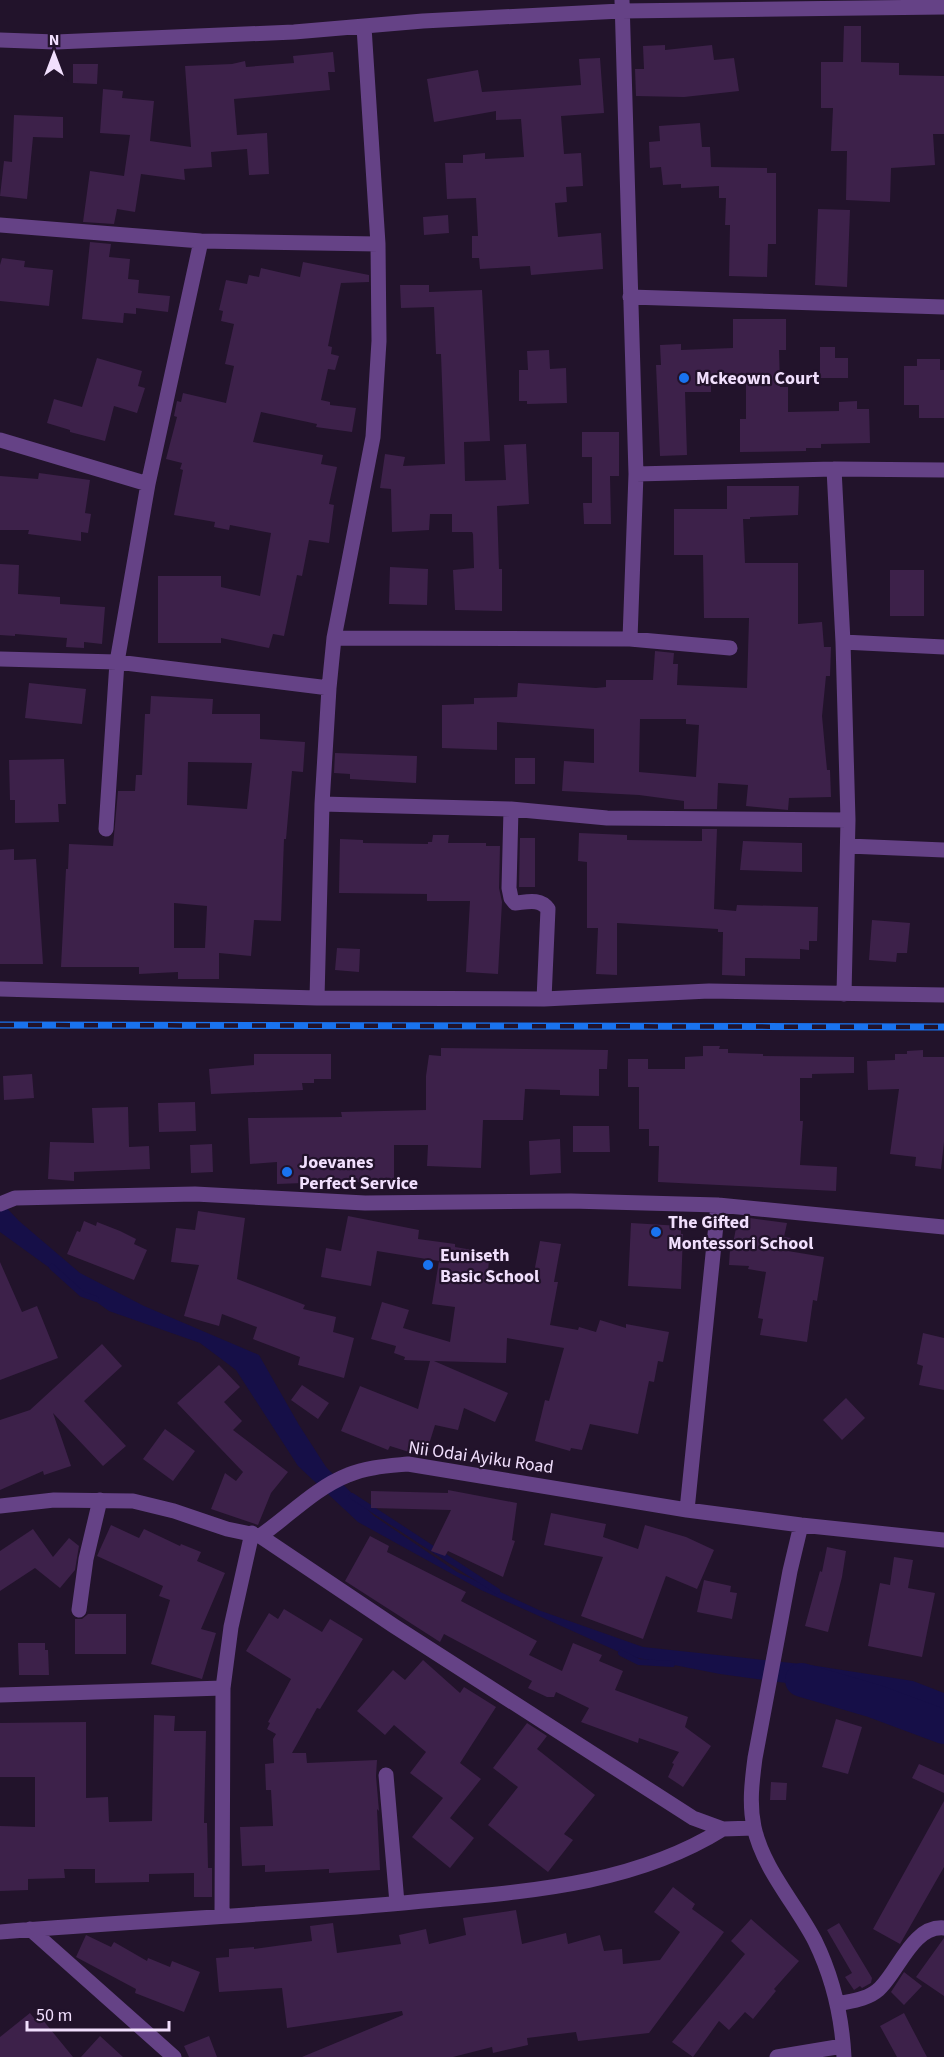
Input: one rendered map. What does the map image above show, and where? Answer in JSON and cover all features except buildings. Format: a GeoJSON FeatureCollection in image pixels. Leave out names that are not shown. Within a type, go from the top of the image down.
{"type":"FeatureCollection","features":[{"type":"Feature","properties":{"kind":"street"},"geometry":{"type":"LineString","coordinates":[[621,5],[636,474],[630,639]]}},
{"type":"Feature","properties":{"kind":"street"},"geometry":{"type":"LineString","coordinates":[[0,39],[56,42],[294,32],[621,5],[944,7]]}},
{"type":"Feature","properties":{"kind":"street"},"geometry":{"type":"LineString","coordinates":[[317,998],[322,804],[328,687],[334,638],[373,437],[379,341],[378,244],[364,27]]}},
{"type":"Feature","properties":{"kind":"street"},"geometry":{"type":"LineString","coordinates":[[0,225],[201,241],[378,244]]}},
{"type":"Feature","properties":{"kind":"street"},"geometry":{"type":"LineString","coordinates":[[106,829],[117,662],[148,484],[201,241]]}},
{"type":"Feature","properties":{"kind":"street"},"geometry":{"type":"LineString","coordinates":[[630,297],[944,307]]}},
{"type":"Feature","properties":{"kind":"street"},"geometry":{"type":"LineString","coordinates":[[0,440],[148,484]]}},
{"type":"Feature","properties":{"kind":"street"},"geometry":{"type":"LineString","coordinates":[[636,474],[834,469],[944,470]]}},
{"type":"Feature","properties":{"kind":"street"},"geometry":{"type":"LineString","coordinates":[[834,469],[843,642],[848,820],[844,994]]}},
{"type":"Feature","properties":{"kind":"street"},"geometry":{"type":"LineString","coordinates":[[334,638],[630,639],[730,648]]}},
{"type":"Feature","properties":{"kind":"street"},"geometry":{"type":"LineString","coordinates":[[843,642],[944,646]]}},
{"type":"Feature","properties":{"kind":"street"},"geometry":{"type":"LineString","coordinates":[[0,659],[117,662],[328,687]]}},
{"type":"Feature","properties":{"kind":"street"},"geometry":{"type":"LineString","coordinates":[[322,804],[511,809],[607,818],[848,820]]}},
{"type":"Feature","properties":{"kind":"street"},"geometry":{"type":"LineString","coordinates":[[511,809],[509,888],[511,898],[515,903],[537,902],[544,904],[548,909],[544,999]]}},
{"type":"Feature","properties":{"kind":"street"},"geometry":{"type":"LineString","coordinates":[[848,846],[944,850]]}},
{"type":"Feature","properties":{"kind":"street"},"geometry":{"type":"LineString","coordinates":[[0,989],[317,998],[544,999],[709,991],[944,995]]}},
{"type":"Feature","properties":{"kind":"street"},"geometry":{"type":"LineString","coordinates":[[0,1204],[15,1198],[195,1194],[365,1203],[571,1202],[718,1205],[944,1227]]}},
{"type":"Feature","properties":{"kind":"street"},"geometry":{"type":"LineString","coordinates":[[687,1510],[718,1205]]}},
{"type":"Feature","properties":{"kind":"street","name":"Nii Odai Ayiku Road"},"geometry":{"type":"LineString","coordinates":[[256,1535],[322,1488],[348,1475],[376,1466],[408,1464],[687,1510],[944,1540]]}},
{"type":"Feature","properties":{"kind":"street"},"geometry":{"type":"LineString","coordinates":[[0,1506],[54,1500],[133,1501],[174,1511],[228,1530],[256,1535],[693,1818],[723,1829],[754,1828]]}},
{"type":"Feature","properties":{"kind":"street"},"geometry":{"type":"LineString","coordinates":[[79,1610],[86,1559],[100,1500]]}},
{"type":"Feature","properties":{"kind":"street"},"geometry":{"type":"LineString","coordinates":[[777,2057],[843,2052],[838,2004],[815,1942],[765,1856],[754,1828],[751,1786],[790,1571],[801,1525]]}},
{"type":"Feature","properties":{"kind":"street"},"geometry":{"type":"LineString","coordinates":[[222,1916],[223,1688],[231,1627],[256,1535]]}},
{"type":"Feature","properties":{"kind":"street"},"geometry":{"type":"LineString","coordinates":[[0,1695],[223,1688]]}},
{"type":"Feature","properties":{"kind":"street"},"geometry":{"type":"LineString","coordinates":[[386,1775],[397,1903]]}},
{"type":"Feature","properties":{"kind":"street"},"geometry":{"type":"LineString","coordinates":[[0,1932],[519,1892],[580,1883],[640,1868],[697,1845],[723,1829]]}},
{"type":"Feature","properties":{"kind":"street"},"geometry":{"type":"LineString","coordinates":[[838,2004],[860,1999],[878,1991],[918,1937],[936,1928],[944,1928]]}},
{"type":"Feature","properties":{"kind":"street"},"geometry":{"type":"LineString","coordinates":[[30,1929],[174,2057]]}},
{"type":"Feature","properties":{"kind":"shaded area"},"geometry":{"type":"Polygon","coordinates":[[[0,1201],[19,1221],[80,1273],[144,1306],[259,1355],[326,1467],[374,1516],[457,1572],[541,1611],[643,1647],[810,1665],[913,1681],[944,1693],[944,1730],[863,1696],[720,1674],[628,1656],[481,1590],[358,1522],[298,1466],[236,1370],[200,1343],[109,1311],[0,1232],[0,1201]]]}},
{"type":"Feature","properties":{"kind":"waterway"},"geometry":{"type":"LineString","coordinates":[[52,1267],[82,1294],[96,1299]]}},
{"type":"Feature","properties":{"kind":"waterway"},"geometry":{"type":"LineString","coordinates":[[352,1496],[497,1591]]}},
{"type":"Feature","properties":{"kind":"waterway"},"geometry":{"type":"LineString","coordinates":[[621,1653],[639,1662],[672,1664]]}},
{"type":"Feature","properties":{"kind":"waterway"},"geometry":{"type":"LineString","coordinates":[[802,1680],[874,1701],[944,1727]]}},
{"type":"Feature","properties":{"kind":"railway"},"geometry":{"type":"LineString","coordinates":[[0,1025],[944,1027]]}},
{"type":"Feature","properties":{"kind":"place","name":"Mckeown Court"},"geometry":{"type":"Point","coordinates":[684,378]}},
{"type":"Feature","properties":{"kind":"place","name":"Joevanes Perfect Service"},"geometry":{"type":"Point","coordinates":[287,1172]}},
{"type":"Feature","properties":{"kind":"place","name":"The Gifted Montessori School"},"geometry":{"type":"Point","coordinates":[656,1232]}},
{"type":"Feature","properties":{"kind":"place","name":"Euniseth Basic School"},"geometry":{"type":"Point","coordinates":[428,1265]}}]}
